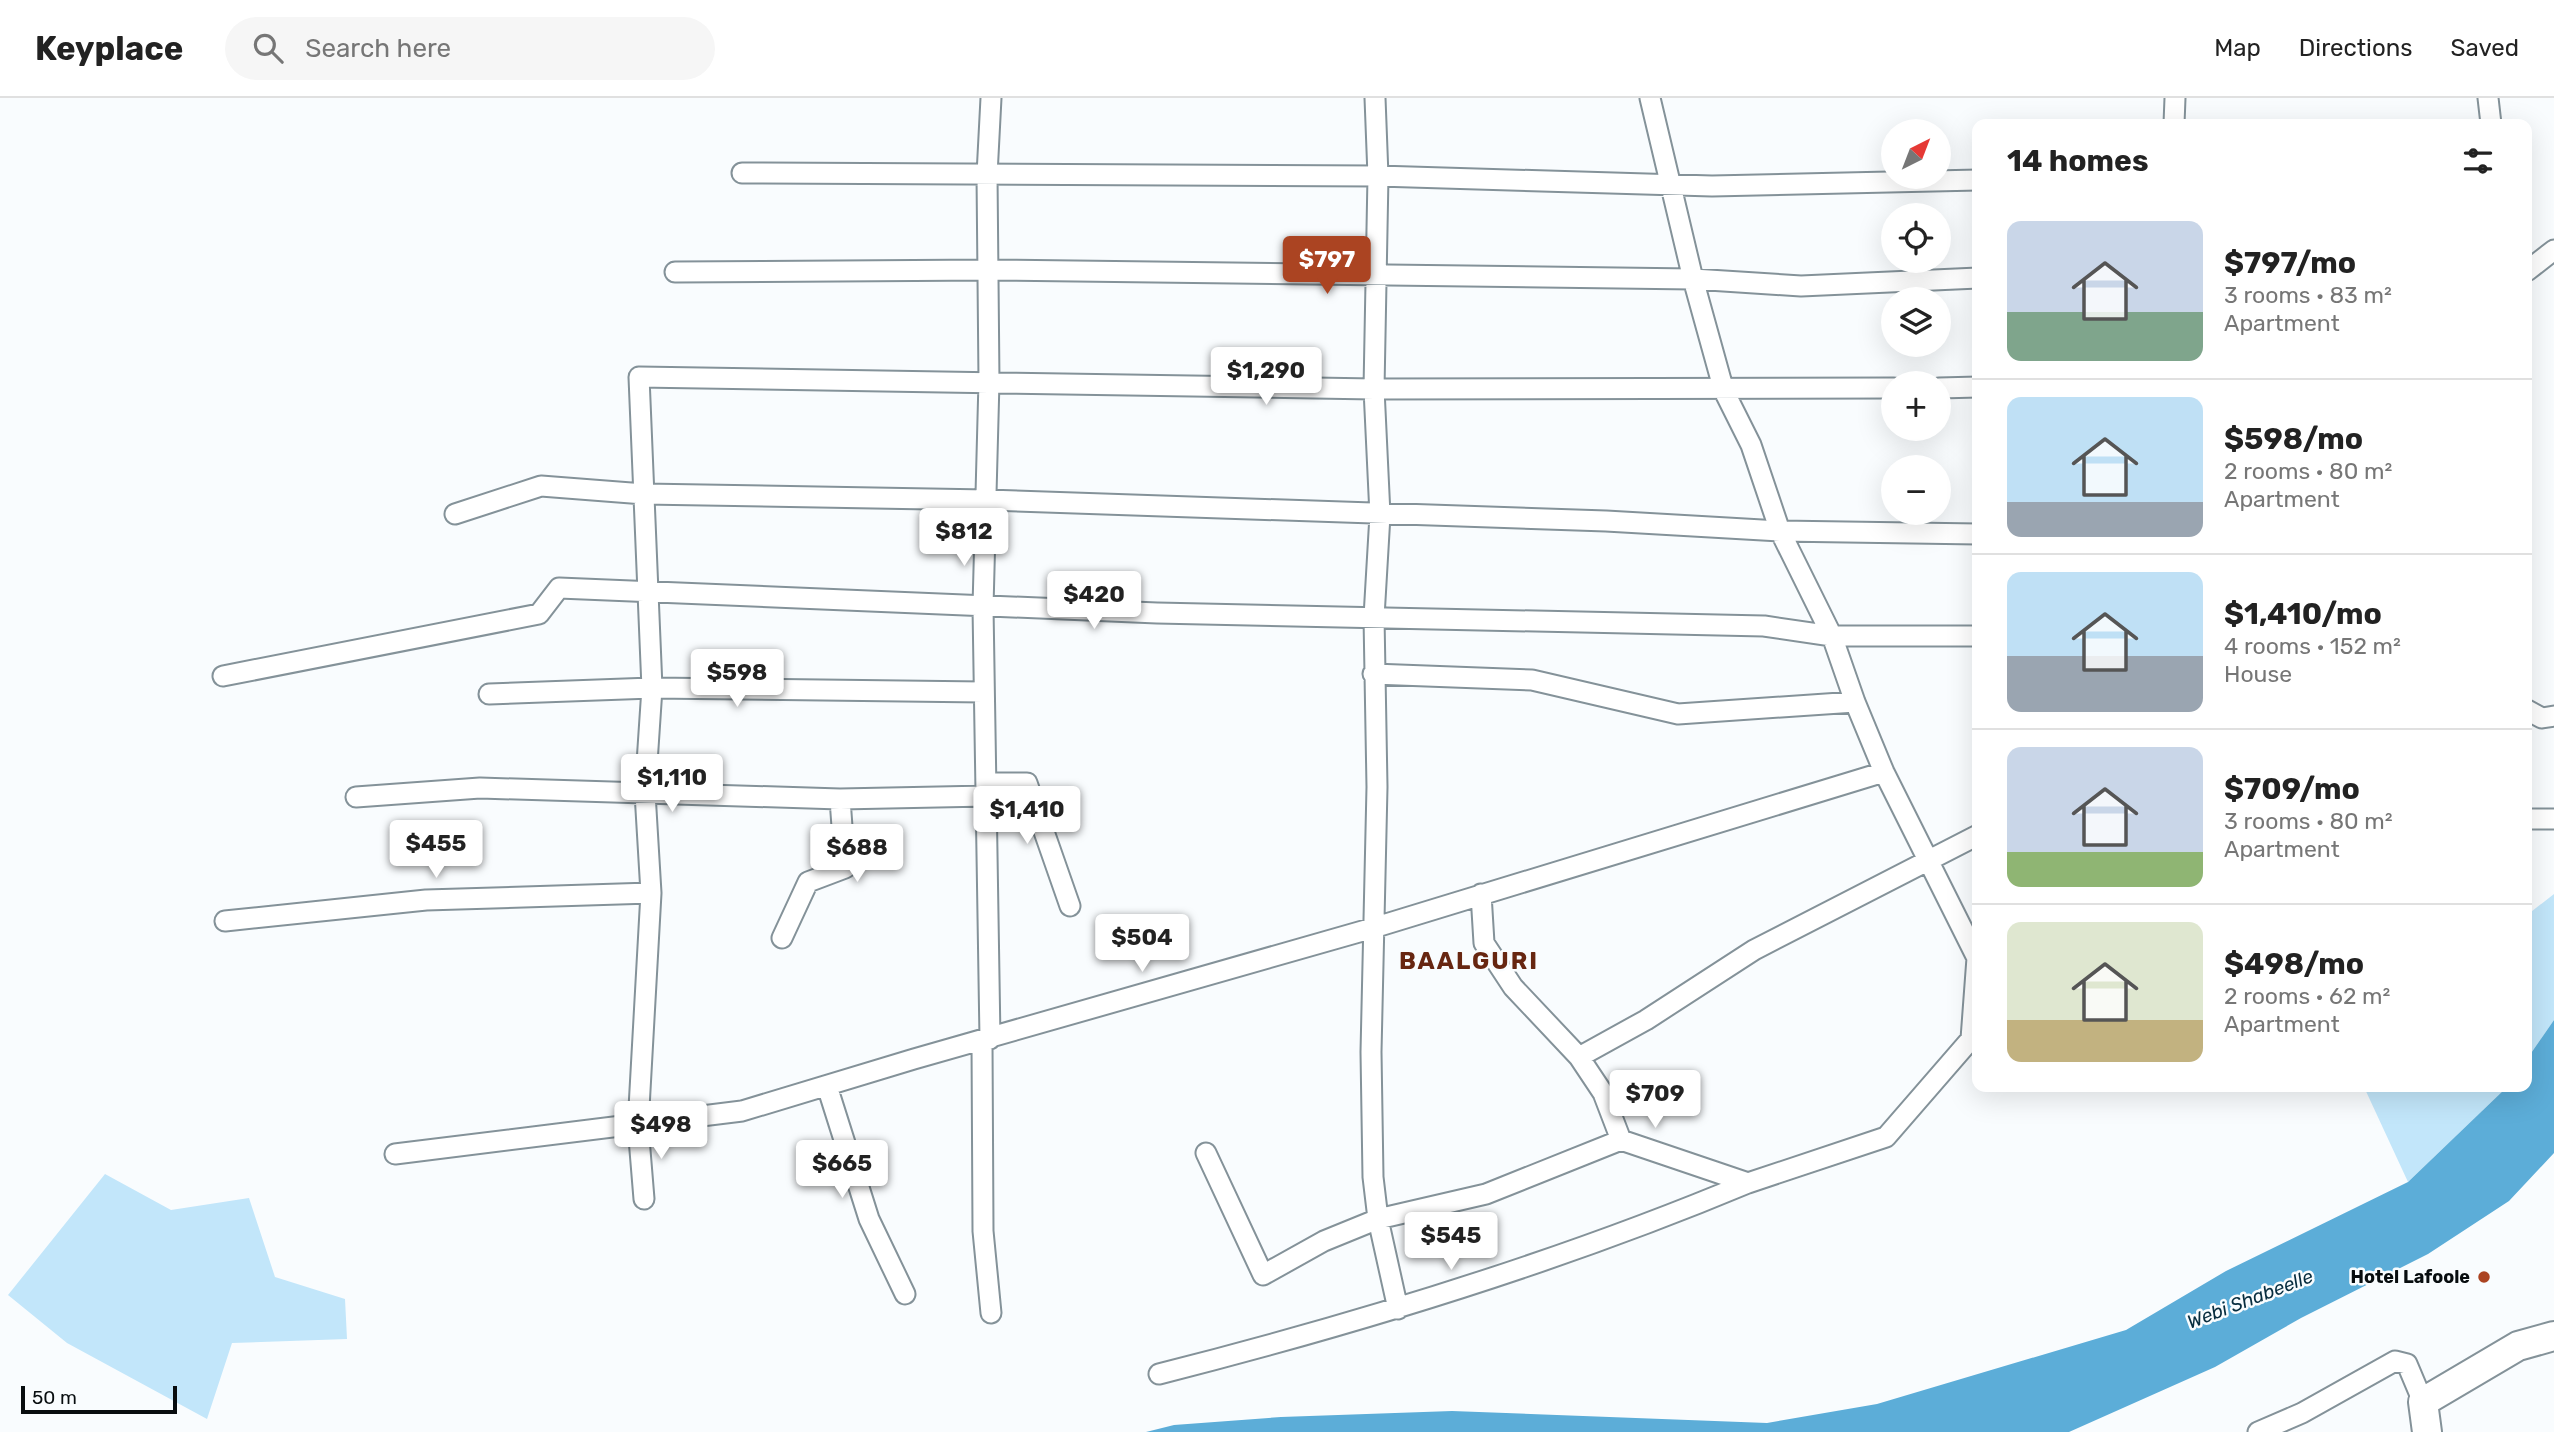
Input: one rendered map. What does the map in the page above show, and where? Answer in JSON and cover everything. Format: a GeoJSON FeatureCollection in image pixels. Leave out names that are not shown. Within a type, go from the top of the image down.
{"type":"FeatureCollection","features":[{"type":"Feature","properties":{"kind":"street"},"geometry":{"type":"LineString","coordinates":[[991,98],[987,174],[989,381],[983,607],[987,789],[983,1231],[991,1313]]}},
{"type":"Feature","properties":{"kind":"street"},"geometry":{"type":"LineString","coordinates":[[1375,98],[1378,176],[1374,389],[1380,515],[1373,674],[1377,787],[1371,1066],[1373,1177],[1378,1219],[1398,1309]]}},
{"type":"Feature","properties":{"kind":"street"},"geometry":{"type":"LineString","coordinates":[[1650,98],[1693,279],[1724,391],[1751,445],[1780,531],[1832,636],[1884,772],[1972,948]]}},
{"type":"Feature","properties":{"kind":"street"},"geometry":{"type":"LineString","coordinates":[[2174,119],[2175,98]]}},
{"type":"Feature","properties":{"kind":"street"},"geometry":{"type":"LineString","coordinates":[[2488,98],[2490,119]]}},
{"type":"Feature","properties":{"kind":"street"},"geometry":{"type":"LineString","coordinates":[[741,173],[1378,176],[1712,186],[1972,180]]}},
{"type":"Feature","properties":{"kind":"street"},"geometry":{"type":"LineString","coordinates":[[2532,267],[2554,250]]}},
{"type":"Feature","properties":{"kind":"street"},"geometry":{"type":"LineString","coordinates":[[675,272],[989,270],[1693,279],[1801,286],[1972,278]]}},
{"type":"Feature","properties":{"kind":"street"},"geometry":{"type":"LineString","coordinates":[[644,1199],[638,1126],[651,893],[645,793],[652,688],[639,377],[1374,389],[1724,391],[1881,388]]}},
{"type":"Feature","properties":{"kind":"street"},"geometry":{"type":"LineString","coordinates":[[1951,388],[1972,387]]}},
{"type":"Feature","properties":{"kind":"street"},"geometry":{"type":"LineString","coordinates":[[455,514],[541,486],[644,494],[987,500],[1606,521],[1780,531],[1972,534]]}},
{"type":"Feature","properties":{"kind":"street"},"geometry":{"type":"LineString","coordinates":[[223,676],[539,614],[559,588],[983,607],[1764,626],[1832,636],[1972,636]]}},
{"type":"Feature","properties":{"kind":"street"},"geometry":{"type":"LineString","coordinates":[[1373,674],[1532,680],[1678,714],[1855,702]]}},
{"type":"Feature","properties":{"kind":"street"},"geometry":{"type":"LineString","coordinates":[[489,694],[652,688],[983,692]]}},
{"type":"Feature","properties":{"kind":"street"},"geometry":{"type":"LineString","coordinates":[[2532,712],[2542,718],[2554,716]]}},
{"type":"Feature","properties":{"kind":"street"},"geometry":{"type":"LineString","coordinates":[[395,1154],[742,1111],[1373,928],[1884,772]]}},
{"type":"Feature","properties":{"kind":"street"},"geometry":{"type":"LineString","coordinates":[[356,797],[480,788],[840,799],[987,789],[1027,783],[1070,906]]}},
{"type":"Feature","properties":{"kind":"street"},"geometry":{"type":"LineString","coordinates":[[782,938],[808,882],[845,868],[840,799]]}},
{"type":"Feature","properties":{"kind":"street"},"geometry":{"type":"LineString","coordinates":[[2532,820],[2554,819]]}},
{"type":"Feature","properties":{"kind":"street"},"geometry":{"type":"LineString","coordinates":[[1579,1057],[1646,1020],[1754,950],[1972,838]]}},
{"type":"Feature","properties":{"kind":"street"},"geometry":{"type":"LineString","coordinates":[[225,920],[426,900],[517,900],[651,893]]}},
{"type":"Feature","properties":{"kind":"street"},"geometry":{"type":"LineString","coordinates":[[1481,894],[1484,943],[1513,987],[1579,1057],[1603,1093],[1622,1140]]}},
{"type":"Feature","properties":{"kind":"street"},"geometry":{"type":"LineString","coordinates":[[1159,1374],[1285,1342],[1398,1309],[1644,1227],[1748,1183],[1886,1137],[1971,1039],[1972,1026]]}},
{"type":"Feature","properties":{"kind":"street"},"geometry":{"type":"LineString","coordinates":[[827,1086],[869,1219],[905,1294]]}},
{"type":"Feature","properties":{"kind":"street"},"geometry":{"type":"LineString","coordinates":[[1206,1153],[1263,1275],[1324,1241],[1378,1219],[1486,1194],[1622,1140],[1748,1183]]}},
{"type":"Feature","properties":{"kind":"street"},"geometry":{"type":"LineString","coordinates":[[2423,1402],[2518,1346],[2554,1336]]}},
{"type":"Feature","properties":{"kind":"street"},"geometry":{"type":"LineString","coordinates":[[2258,1432],[2302,1413],[2395,1362],[2407,1364],[2423,1402],[2427,1432]]}},
{"type":"Feature","properties":{"kind":"shaded area"},"geometry":{"type":"Polygon","coordinates":[[[2554,894],[2554,1020],[2532,1052],[2532,911],[2554,894]]]}},
{"type":"Feature","properties":{"kind":"shaded area"},"geometry":{"type":"Polygon","coordinates":[[[2366,1092],[2502,1092],[2408,1182],[2366,1092]]]}},
{"type":"Feature","properties":{"kind":"shaded area"},"geometry":{"type":"Polygon","coordinates":[[[105,1174],[171,1210],[249,1198],[275,1277],[345,1299],[347,1339],[232,1343],[207,1419],[67,1343],[8,1295],[105,1174]]]}},
{"type":"Feature","properties":{"kind":"water","name":"Webi Shabeelle"},"geometry":{"type":"Polygon","coordinates":[[[2554,1020],[2554,1153],[2509,1201],[2428,1254],[2301,1318],[2215,1367],[2069,1432],[1146,1432],[1174,1425],[1281,1417],[1452,1411],[1767,1423],[1877,1404],[2126,1330],[2226,1271],[2408,1182],[2502,1092],[2532,1092],[2532,1052],[2554,1020]]]}},
{"type":"Feature","properties":{"kind":"place","name":"Hotel Lafoole"},"geometry":{"type":"Point","coordinates":[2484,1277]}},
{"type":"Feature","properties":{"kind":"district","name":"BAALGURI"},"geometry":{"type":"Point","coordinates":[1469,961]}}]}
